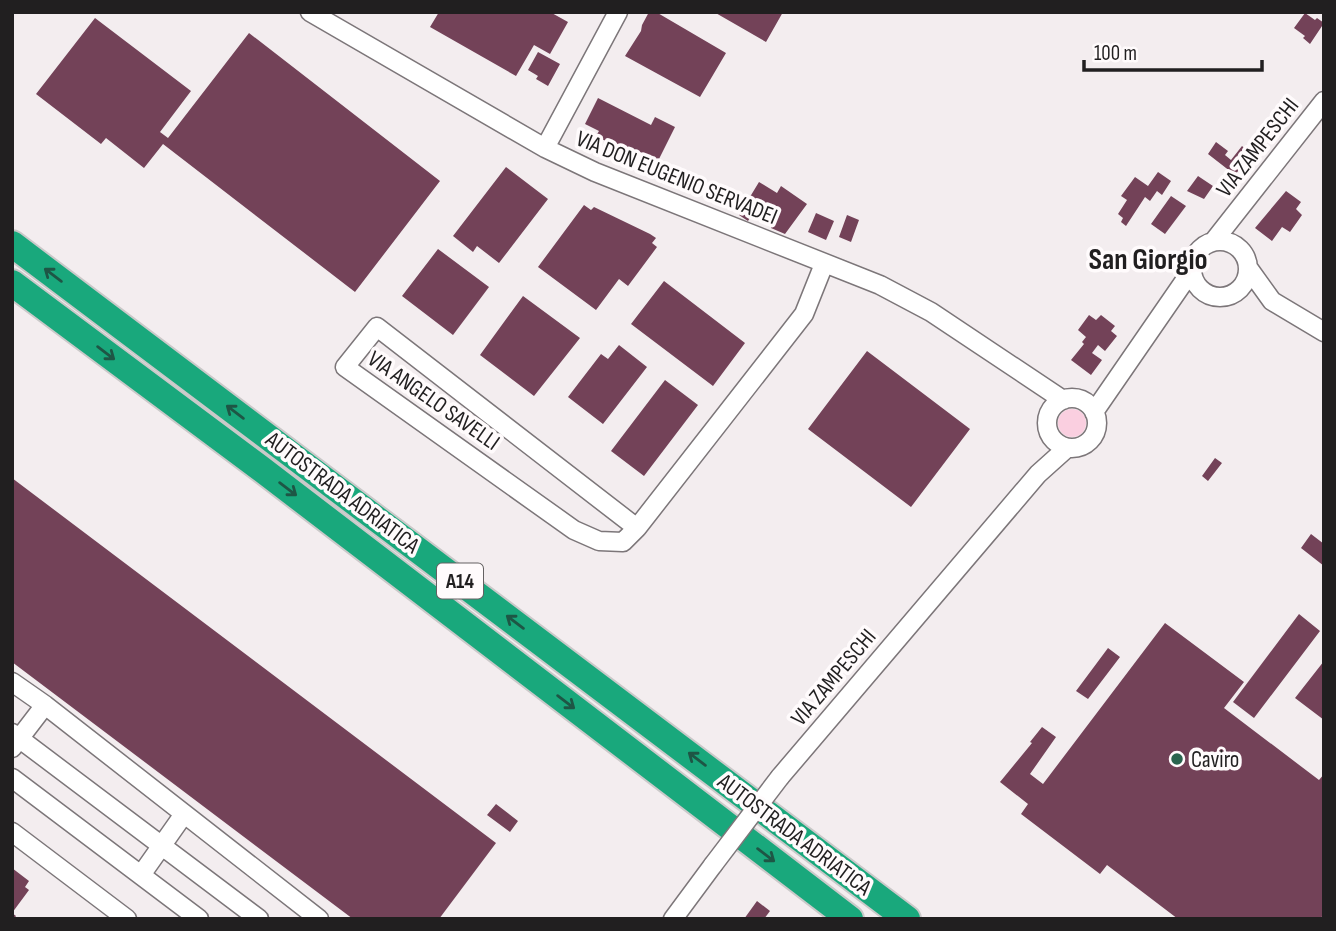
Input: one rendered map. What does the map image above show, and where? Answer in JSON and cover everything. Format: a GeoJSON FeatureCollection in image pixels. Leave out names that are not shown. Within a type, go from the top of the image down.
{"type":"FeatureCollection","features":[{"type":"Feature","properties":{"kind":"highway","name":"AUTOSTRADA ADRIATICA"},"geometry":{"type":"LineString","coordinates":[[12,244],[907,919]]}},
{"type":"Feature","properties":{"kind":"highway","name":"AUTOSTRADA ADRIATICA"},"geometry":{"type":"LineString","coordinates":[[12,283],[260,468],[849,919]]}},
{"type":"Feature","properties":{"kind":"street","name":"VIA DON EUGENIO SERVADEI"},"geometry":{"type":"LineString","coordinates":[[310,12],[545,148],[595,172],[880,285],[931,312],[1028,378],[1072,400]]}},
{"type":"Feature","properties":{"kind":"street"},"geometry":{"type":"LineString","coordinates":[[545,148],[618,12]]}},
{"type":"Feature","properties":{"kind":"street","name":"VIA ZAMPESCHI"},"geometry":{"type":"LineString","coordinates":[[1213,242],[1324,101]]}},
{"type":"Feature","properties":{"kind":"street","name":"VIA ZAMPESCHI"},"geometry":{"type":"LineString","coordinates":[[1228,222],[1233,244]]}},
{"type":"Feature","properties":{"kind":"street"},"geometry":{"type":"LineString","coordinates":[[1028,378],[1056,442],[1067,448],[1083,446],[1094,435],[1097,428],[1094,412],[1113,382],[1176,295],[1192,270],[1198,252],[1213,242],[1233,244],[1244,254],[1249,269],[1272,301],[1324,332]]}},
{"type":"Feature","properties":{"kind":"street","name":"VIA ANGELO SAVELLI"},"geometry":{"type":"LineString","coordinates":[[637,528],[377,327],[345,367],[574,530],[599,541],[623,542],[637,528],[804,314],[824,264]]}},
{"type":"Feature","properties":{"kind":"street"},"geometry":{"type":"LineString","coordinates":[[1230,296],[1244,286],[1249,269]]}},
{"type":"Feature","properties":{"kind":"street"},"geometry":{"type":"LineString","coordinates":[[1192,270],[1193,278],[1202,291]]}},
{"type":"Feature","properties":{"kind":"street"},"geometry":{"type":"LineString","coordinates":[[1176,295],[1202,291],[1220,298],[1230,296],[1272,301]]}},
{"type":"Feature","properties":{"kind":"street"},"geometry":{"type":"LineString","coordinates":[[1048,427],[1052,409],[1113,382]]}},
{"type":"Feature","properties":{"kind":"street"},"geometry":{"type":"LineString","coordinates":[[1072,400],[1094,412]]}},
{"type":"Feature","properties":{"kind":"street","name":"VIA ZAMPESCHI"},"geometry":{"type":"LineString","coordinates":[[1038,474],[1048,427]]}},
{"type":"Feature","properties":{"kind":"street","name":"VIA ZAMPESCHI"},"geometry":{"type":"LineString","coordinates":[[673,919],[780,777],[1038,474],[1067,448]]}},
{"type":"Feature","properties":{"kind":"street"},"geometry":{"type":"LineString","coordinates":[[12,682],[319,919]]}},
{"type":"Feature","properties":{"kind":"street"},"geometry":{"type":"LineString","coordinates":[[45,705],[15,740],[258,919]]}},
{"type":"Feature","properties":{"kind":"street"},"geometry":{"type":"LineString","coordinates":[[12,778],[199,919]]}},
{"type":"Feature","properties":{"kind":"street"},"geometry":{"type":"LineString","coordinates":[[141,875],[184,814]]}},
{"type":"Feature","properties":{"kind":"street"},"geometry":{"type":"LineString","coordinates":[[12,832],[127,919]]}},
{"type":"Feature","properties":{"kind":"shaded area"},"geometry":{"type":"Polygon","coordinates":[[[1072,409],[1082,413],[1086,423],[1082,433],[1072,437],[1062,433],[1058,423],[1062,413],[1072,409]]]}},
{"type":"Feature","properties":{"kind":"building"},"geometry":{"type":"Polygon","coordinates":[[[439,12],[550,12],[568,22],[550,54],[534,45],[516,76],[430,27],[439,12]]]}},
{"type":"Feature","properties":{"kind":"building"},"geometry":{"type":"Polygon","coordinates":[[[649,12],[656,12],[726,53],[700,97],[625,56],[649,12]]]}},
{"type":"Feature","properties":{"kind":"building"},"geometry":{"type":"Polygon","coordinates":[[[714,12],[783,12],[766,42],[714,12]]]}},
{"type":"Feature","properties":{"kind":"building"},"geometry":{"type":"Polygon","coordinates":[[[1305,13],[1324,23],[1310,44],[1303,38],[1305,36],[1294,28],[1305,13]]]}},
{"type":"Feature","properties":{"kind":"building"},"geometry":{"type":"Polygon","coordinates":[[[95,18],[191,91],[160,132],[168,138],[249,33],[440,181],[355,292],[163,144],[144,168],[106,138],[101,144],[36,94],[95,18]]]}},
{"type":"Feature","properties":{"kind":"building"},"geometry":{"type":"Polygon","coordinates":[[[538,52],[560,64],[548,86],[528,70],[538,52]]]}},
{"type":"Feature","properties":{"kind":"building"},"geometry":{"type":"Polygon","coordinates":[[[598,98],[651,125],[655,117],[675,127],[658,161],[638,151],[635,156],[596,136],[599,131],[585,124],[598,98]]]}},
{"type":"Feature","properties":{"kind":"building"},"geometry":{"type":"Polygon","coordinates":[[[1216,142],[1228,151],[1225,155],[1231,160],[1242,146],[1251,154],[1235,175],[1208,154],[1216,142]]]}},
{"type":"Feature","properties":{"kind":"building"},"geometry":{"type":"Polygon","coordinates":[[[506,167],[548,199],[499,263],[477,246],[473,252],[453,236],[506,167]]]}},
{"type":"Feature","properties":{"kind":"building"},"geometry":{"type":"Polygon","coordinates":[[[1158,172],[1171,181],[1162,195],[1157,191],[1150,201],[1145,197],[1126,226],[1118,214],[1127,200],[1121,196],[1135,177],[1148,186],[1158,172]]]}},
{"type":"Feature","properties":{"kind":"building"},"geometry":{"type":"Polygon","coordinates":[[[1198,176],[1213,186],[1204,199],[1187,191],[1198,176]]]}},
{"type":"Feature","properties":{"kind":"building"},"geometry":{"type":"Polygon","coordinates":[[[759,182],[777,193],[781,186],[807,204],[785,234],[771,228],[773,224],[754,211],[748,221],[739,215],[759,182]]]}},
{"type":"Feature","properties":{"kind":"building"},"geometry":{"type":"Polygon","coordinates":[[[1286,191],[1301,202],[1296,209],[1302,215],[1290,232],[1282,227],[1272,241],[1255,228],[1286,191]]]}},
{"type":"Feature","properties":{"kind":"building"},"geometry":{"type":"Polygon","coordinates":[[[1171,196],[1186,206],[1165,234],[1151,224],[1171,196]]]}},
{"type":"Feature","properties":{"kind":"building"},"geometry":{"type":"Polygon","coordinates":[[[584,205],[591,210],[594,207],[656,238],[652,243],[657,247],[628,286],[619,279],[596,310],[538,267],[584,205]]]}},
{"type":"Feature","properties":{"kind":"building"},"geometry":{"type":"Polygon","coordinates":[[[816,213],[834,221],[826,240],[808,232],[816,213]]]}},
{"type":"Feature","properties":{"kind":"building"},"geometry":{"type":"Polygon","coordinates":[[[847,215],[859,220],[851,242],[839,237],[847,215]]]}},
{"type":"Feature","properties":{"kind":"building"},"geometry":{"type":"Polygon","coordinates":[[[438,249],[489,287],[453,335],[402,296],[438,249]]]}},
{"type":"Feature","properties":{"kind":"building"},"geometry":{"type":"Polygon","coordinates":[[[664,281],[745,343],[713,386],[631,324],[664,281]]]}},
{"type":"Feature","properties":{"kind":"building"},"geometry":{"type":"Polygon","coordinates":[[[523,296],[580,338],[534,396],[480,355],[523,296]]]}},
{"type":"Feature","properties":{"kind":"building"},"geometry":{"type":"Polygon","coordinates":[[[1089,315],[1096,320],[1101,315],[1115,326],[1111,331],[1117,336],[1105,351],[1098,345],[1092,353],[1102,360],[1091,375],[1071,360],[1084,344],[1082,342],[1086,337],[1078,330],[1089,315]]]}},
{"type":"Feature","properties":{"kind":"building"},"geometry":{"type":"Polygon","coordinates":[[[619,345],[647,367],[603,424],[568,397],[601,354],[608,359],[619,345]]]}},
{"type":"Feature","properties":{"kind":"building"},"geometry":{"type":"Polygon","coordinates":[[[867,351],[970,429],[911,507],[808,429],[867,351]]]}},
{"type":"Feature","properties":{"kind":"building"},"geometry":{"type":"Polygon","coordinates":[[[665,380],[698,405],[644,476],[611,451],[665,380]]]}},
{"type":"Feature","properties":{"kind":"building"},"geometry":{"type":"Polygon","coordinates":[[[1215,458],[1222,463],[1208,481],[1202,476],[1215,458]]]}},
{"type":"Feature","properties":{"kind":"building"},"geometry":{"type":"Polygon","coordinates":[[[12,478],[496,843],[439,919],[353,919],[12,662],[12,478]]]}},
{"type":"Feature","properties":{"kind":"building"},"geometry":{"type":"Polygon","coordinates":[[[1311,534],[1324,544],[1324,566],[1301,548],[1311,534]]]}},
{"type":"Feature","properties":{"kind":"building"},"geometry":{"type":"Polygon","coordinates":[[[1299,614],[1320,631],[1254,718],[1233,702],[1299,614]]]}},
{"type":"Feature","properties":{"kind":"building","name":"Caviro"},"geometry":{"type":"Polygon","coordinates":[[[1165,623],[1244,682],[1224,708],[1319,780],[1324,774],[1324,914],[1320,919],[1178,919],[1107,865],[1100,874],[1021,814],[1028,804],[1000,782],[1042,727],[1056,737],[1030,774],[1043,784],[1165,623]]]}},
{"type":"Feature","properties":{"kind":"building"},"geometry":{"type":"Polygon","coordinates":[[[1108,648],[1120,657],[1088,699],[1076,691],[1108,648]]]}},
{"type":"Feature","properties":{"kind":"building"},"geometry":{"type":"Polygon","coordinates":[[[1324,661],[1324,720],[1295,698],[1324,661]]]}},
{"type":"Feature","properties":{"kind":"building"},"geometry":{"type":"Polygon","coordinates":[[[496,804],[518,821],[510,832],[487,815],[496,804]]]}},
{"type":"Feature","properties":{"kind":"building"},"geometry":{"type":"Polygon","coordinates":[[[12,868],[29,881],[25,887],[29,890],[12,913],[12,868]]]}},
{"type":"Feature","properties":{"kind":"building"},"geometry":{"type":"Polygon","coordinates":[[[757,901],[770,911],[764,919],[744,919],[757,901]]]}},
{"type":"Feature","properties":{"kind":"place","name":"Caviro"},"geometry":{"type":"Point","coordinates":[1177,759]}},
{"type":"Feature","properties":{"kind":"district","name":"San Giorgio"},"geometry":{"type":"Point","coordinates":[1148,259]}}]}
